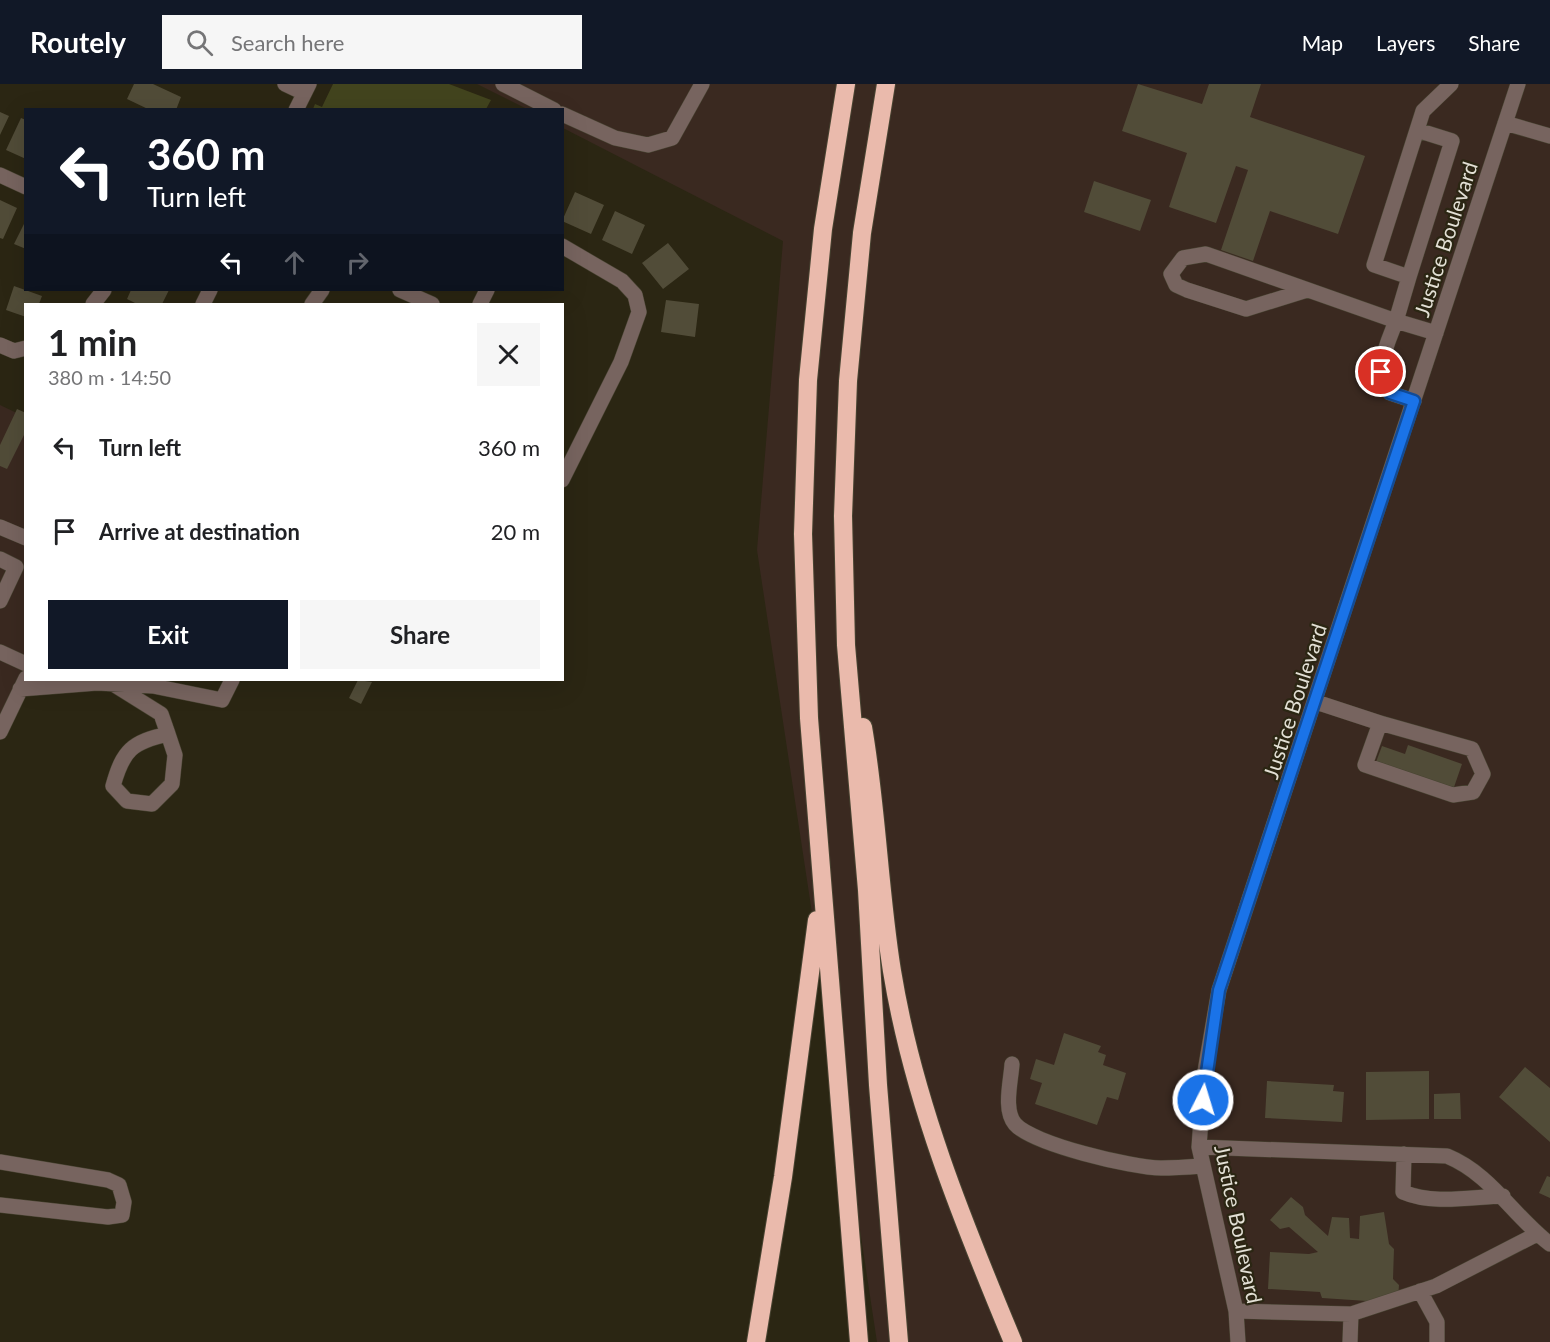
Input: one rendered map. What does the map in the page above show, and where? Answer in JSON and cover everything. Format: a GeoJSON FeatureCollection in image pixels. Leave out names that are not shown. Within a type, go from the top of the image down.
{"type":"FeatureCollection","features":[{"type":"Feature","properties":{"kind":"highway"},"geometry":{"type":"LineString","coordinates":[[846,84],[823,229],[809,368],[803,534],[809,718],[859,1342]]}},
{"type":"Feature","properties":{"kind":"highway"},"geometry":{"type":"LineString","coordinates":[[886,84],[862,233],[848,381],[843,516],[846,645],[867,890],[878,1085],[898,1342]]}},
{"type":"Feature","properties":{"kind":"highway"},"geometry":{"type":"LineString","coordinates":[[846,645],[872,779],[892,970],[905,1034],[921,1100],[952,1190],[1013,1342]]}},
{"type":"Feature","properties":{"kind":"highway"},"geometry":{"type":"LineString","coordinates":[[755,1339],[805,1022],[821,877]]}},
{"type":"Feature","properties":{"kind":"street"},"geometry":{"type":"LineString","coordinates":[[285,84],[306,89],[297,108]]}},
{"type":"Feature","properties":{"kind":"street"},"geometry":{"type":"LineString","coordinates":[[503,84],[550,108]]}},
{"type":"Feature","properties":{"kind":"street"},"geometry":{"type":"LineString","coordinates":[[564,115],[615,138],[648,145],[672,138],[702,84]]}},
{"type":"Feature","properties":{"kind":"street"},"geometry":{"type":"LineString","coordinates":[[1409,277],[1374,266],[1426,108],[1451,84]]}},
{"type":"Feature","properties":{"kind":"street","name":"Justice Boulevard"},"geometry":{"type":"LineString","coordinates":[[1239,1342],[1236,1311],[1199,1147],[1204,1077],[1219,990],[1316,702],[1518,84]]}},
{"type":"Feature","properties":{"kind":"street"},"geometry":{"type":"LineString","coordinates":[[1505,123],[1550,136]]}},
{"type":"Feature","properties":{"kind":"street"},"geometry":{"type":"LineString","coordinates":[[1414,401],[1390,393],[1381,372],[1383,356],[1452,141],[1417,130]]}},
{"type":"Feature","properties":{"kind":"street"},"geometry":{"type":"LineString","coordinates":[[0,175],[24,186]]}},
{"type":"Feature","properties":{"kind":"street"},"geometry":{"type":"LineString","coordinates":[[564,247],[622,281],[635,295],[639,312],[621,362],[564,476]]}},
{"type":"Feature","properties":{"kind":"street"},"geometry":{"type":"LineString","coordinates":[[1308,290],[1246,309],[1187,291],[1176,285],[1171,274],[1183,258],[1206,254],[1436,333]]}},
{"type":"Feature","properties":{"kind":"street"},"geometry":{"type":"LineString","coordinates":[[94,303],[103,291]]}},
{"type":"Feature","properties":{"kind":"street"},"geometry":{"type":"LineString","coordinates":[[402,291],[430,303]]}},
{"type":"Feature","properties":{"kind":"street"},"geometry":{"type":"LineString","coordinates":[[0,345],[14,351],[24,348]]}},
{"type":"Feature","properties":{"kind":"street"},"geometry":{"type":"LineString","coordinates":[[1,531],[24,537]]}},
{"type":"Feature","properties":{"kind":"street"},"geometry":{"type":"LineString","coordinates":[[0,559],[16,567],[0,601]]}},
{"type":"Feature","properties":{"kind":"street"},"geometry":{"type":"LineString","coordinates":[[0,652],[24,663]]}},
{"type":"Feature","properties":{"kind":"street"},"geometry":{"type":"LineString","coordinates":[[2,723],[23,684],[153,686],[222,700],[232,681]]}},
{"type":"Feature","properties":{"kind":"street"},"geometry":{"type":"LineString","coordinates":[[113,684],[161,714],[168,734],[175,756],[172,784],[152,804],[127,801],[113,786],[119,763],[140,740],[168,734]]}},
{"type":"Feature","properties":{"kind":"street"},"geometry":{"type":"LineString","coordinates":[[1316,702],[1380,723],[1472,748],[1483,774],[1473,792],[1454,795],[1365,765],[1380,723]]}},
{"type":"Feature","properties":{"kind":"street"},"geometry":{"type":"LineString","coordinates":[[1012,1064],[1008,1107],[1015,1124],[1043,1140],[1126,1164],[1160,1168],[1202,1166]]}},
{"type":"Feature","properties":{"kind":"street"},"geometry":{"type":"LineString","coordinates":[[1199,1147],[1447,1156],[1466,1164],[1503,1196],[1537,1234],[1550,1244]]}},
{"type":"Feature","properties":{"kind":"street"},"geometry":{"type":"LineString","coordinates":[[1404,1154],[1402,1183],[1403,1192],[1407,1194],[1427,1199],[1503,1196]]}},
{"type":"Feature","properties":{"kind":"street"},"geometry":{"type":"LineString","coordinates":[[0,1162],[108,1180],[120,1185],[124,1202],[122,1215],[108,1217],[0,1205]]}},
{"type":"Feature","properties":{"kind":"street"},"geometry":{"type":"LineString","coordinates":[[1236,1311],[1351,1314],[1436,1286],[1537,1234]]}},
{"type":"Feature","properties":{"kind":"street"},"geometry":{"type":"LineString","coordinates":[[1420,1291],[1437,1322],[1437,1342]]}},
{"type":"Feature","properties":{"kind":"street"},"geometry":{"type":"LineString","coordinates":[[1350,1342],[1351,1314]]}},
{"type":"Feature","properties":{"kind":"shaded area"},"geometry":{"type":"Polygon","coordinates":[[[477,84],[1550,84],[1550,1342],[877,1342],[757,550],[783,241],[564,129],[564,108],[525,108],[477,84]]]}},
{"type":"Feature","properties":{"kind":"shaded area"},"geometry":{"type":"Polygon","coordinates":[[[0,405],[24,417],[26,681],[0,737],[0,405]]]}},
{"type":"Feature","properties":{"kind":"green space"},"geometry":{"type":"Polygon","coordinates":[[[333,84],[449,84],[491,100],[487,108],[313,108],[315,104],[322,107],[333,84]]]}},
{"type":"Feature","properties":{"kind":"building"},"geometry":{"type":"Polygon","coordinates":[[[134,84],[153,84],[181,97],[177,108],[146,108],[127,99],[134,84]]]}},
{"type":"Feature","properties":{"kind":"building"},"geometry":{"type":"Polygon","coordinates":[[[1138,84],[1202,104],[1209,84],[1261,84],[1250,117],[1365,156],[1338,234],[1270,211],[1253,261],[1221,250],[1248,170],[1236,166],[1216,223],[1169,207],[1187,153],[1122,131],[1138,84]]]}},
{"type":"Feature","properties":{"kind":"building"},"geometry":{"type":"Polygon","coordinates":[[[0,112],[9,116],[0,135],[0,112]]]}},
{"type":"Feature","properties":{"kind":"building"},"geometry":{"type":"Polygon","coordinates":[[[21,118],[24,119],[24,158],[6,150],[21,118]]]}},
{"type":"Feature","properties":{"kind":"building"},"geometry":{"type":"Polygon","coordinates":[[[1094,181],[1151,200],[1140,231],[1084,212],[1094,181]]]}},
{"type":"Feature","properties":{"kind":"building"},"geometry":{"type":"Polygon","coordinates":[[[575,192],[604,205],[591,234],[564,222],[564,217],[575,192]]]}},
{"type":"Feature","properties":{"kind":"building"},"geometry":{"type":"Polygon","coordinates":[[[0,200],[17,208],[3,239],[0,238],[0,200]]]}},
{"type":"Feature","properties":{"kind":"building"},"geometry":{"type":"Polygon","coordinates":[[[615,211],[645,225],[632,254],[602,240],[615,211]]]}},
{"type":"Feature","properties":{"kind":"building"},"geometry":{"type":"Polygon","coordinates":[[[24,224],[24,248],[14,244],[24,224]]]}},
{"type":"Feature","properties":{"kind":"building"},"geometry":{"type":"Polygon","coordinates":[[[668,243],[689,269],[663,289],[642,263],[668,243]]]}},
{"type":"Feature","properties":{"kind":"building"},"geometry":{"type":"Polygon","coordinates":[[[14,286],[42,296],[39,303],[24,303],[24,316],[6,310],[14,286]]]}},
{"type":"Feature","properties":{"kind":"building"},"geometry":{"type":"Polygon","coordinates":[[[131,291],[168,291],[162,303],[135,303],[127,299],[131,291]]]}},
{"type":"Feature","properties":{"kind":"building"},"geometry":{"type":"Polygon","coordinates":[[[666,300],[699,304],[695,337],[661,332],[666,300]]]}},
{"type":"Feature","properties":{"kind":"building"},"geometry":{"type":"Polygon","coordinates":[[[17,409],[24,412],[24,435],[7,469],[0,466],[0,445],[17,409]]]}},
{"type":"Feature","properties":{"kind":"building"},"geometry":{"type":"Polygon","coordinates":[[[358,681],[372,682],[361,704],[349,698],[358,681]]]}},
{"type":"Feature","properties":{"kind":"building"},"geometry":{"type":"Polygon","coordinates":[[[1408,745],[1462,764],[1453,790],[1376,762],[1382,746],[1405,754],[1408,745]]]}},
{"type":"Feature","properties":{"kind":"building"},"geometry":{"type":"Polygon","coordinates":[[[1064,1033],[1101,1046],[1098,1052],[1106,1055],[1103,1065],[1126,1073],[1118,1100],[1107,1097],[1097,1125],[1035,1104],[1042,1083],[1030,1079],[1036,1059],[1054,1065],[1064,1033]]]}},
{"type":"Feature","properties":{"kind":"building"},"geometry":{"type":"Polygon","coordinates":[[[1525,1067],[1550,1088],[1550,1142],[1499,1097],[1525,1067]]]}},
{"type":"Feature","properties":{"kind":"building"},"geometry":{"type":"Polygon","coordinates":[[[1429,1071],[1429,1119],[1366,1120],[1366,1072],[1429,1071]]]}},
{"type":"Feature","properties":{"kind":"building"},"geometry":{"type":"Polygon","coordinates":[[[1267,1081],[1334,1085],[1333,1091],[1344,1092],[1342,1122],[1265,1118],[1267,1081]]]}},
{"type":"Feature","properties":{"kind":"building"},"geometry":{"type":"Polygon","coordinates":[[[1460,1093],[1461,1119],[1434,1119],[1434,1094],[1460,1093]]]}},
{"type":"Feature","properties":{"kind":"building"},"geometry":{"type":"Polygon","coordinates":[[[1547,1176],[1550,1177],[1550,1198],[1539,1193],[1547,1176]]]}},
{"type":"Feature","properties":{"kind":"building"},"geometry":{"type":"Polygon","coordinates":[[[1291,1197],[1303,1207],[1305,1215],[1328,1236],[1332,1217],[1349,1218],[1350,1238],[1359,1239],[1360,1216],[1384,1212],[1389,1244],[1394,1249],[1393,1279],[1399,1285],[1398,1298],[1382,1302],[1322,1298],[1320,1292],[1268,1289],[1270,1252],[1309,1254],[1318,1252],[1289,1227],[1280,1229],[1270,1220],[1291,1197]]]}},
{"type":"Feature","properties":{"kind":"route"},"geometry":{"type":"LineString","coordinates":[[1203,1100],[1204,1077],[1219,990],[1414,401],[1390,393],[1384,385],[1381,372]]}}]}
